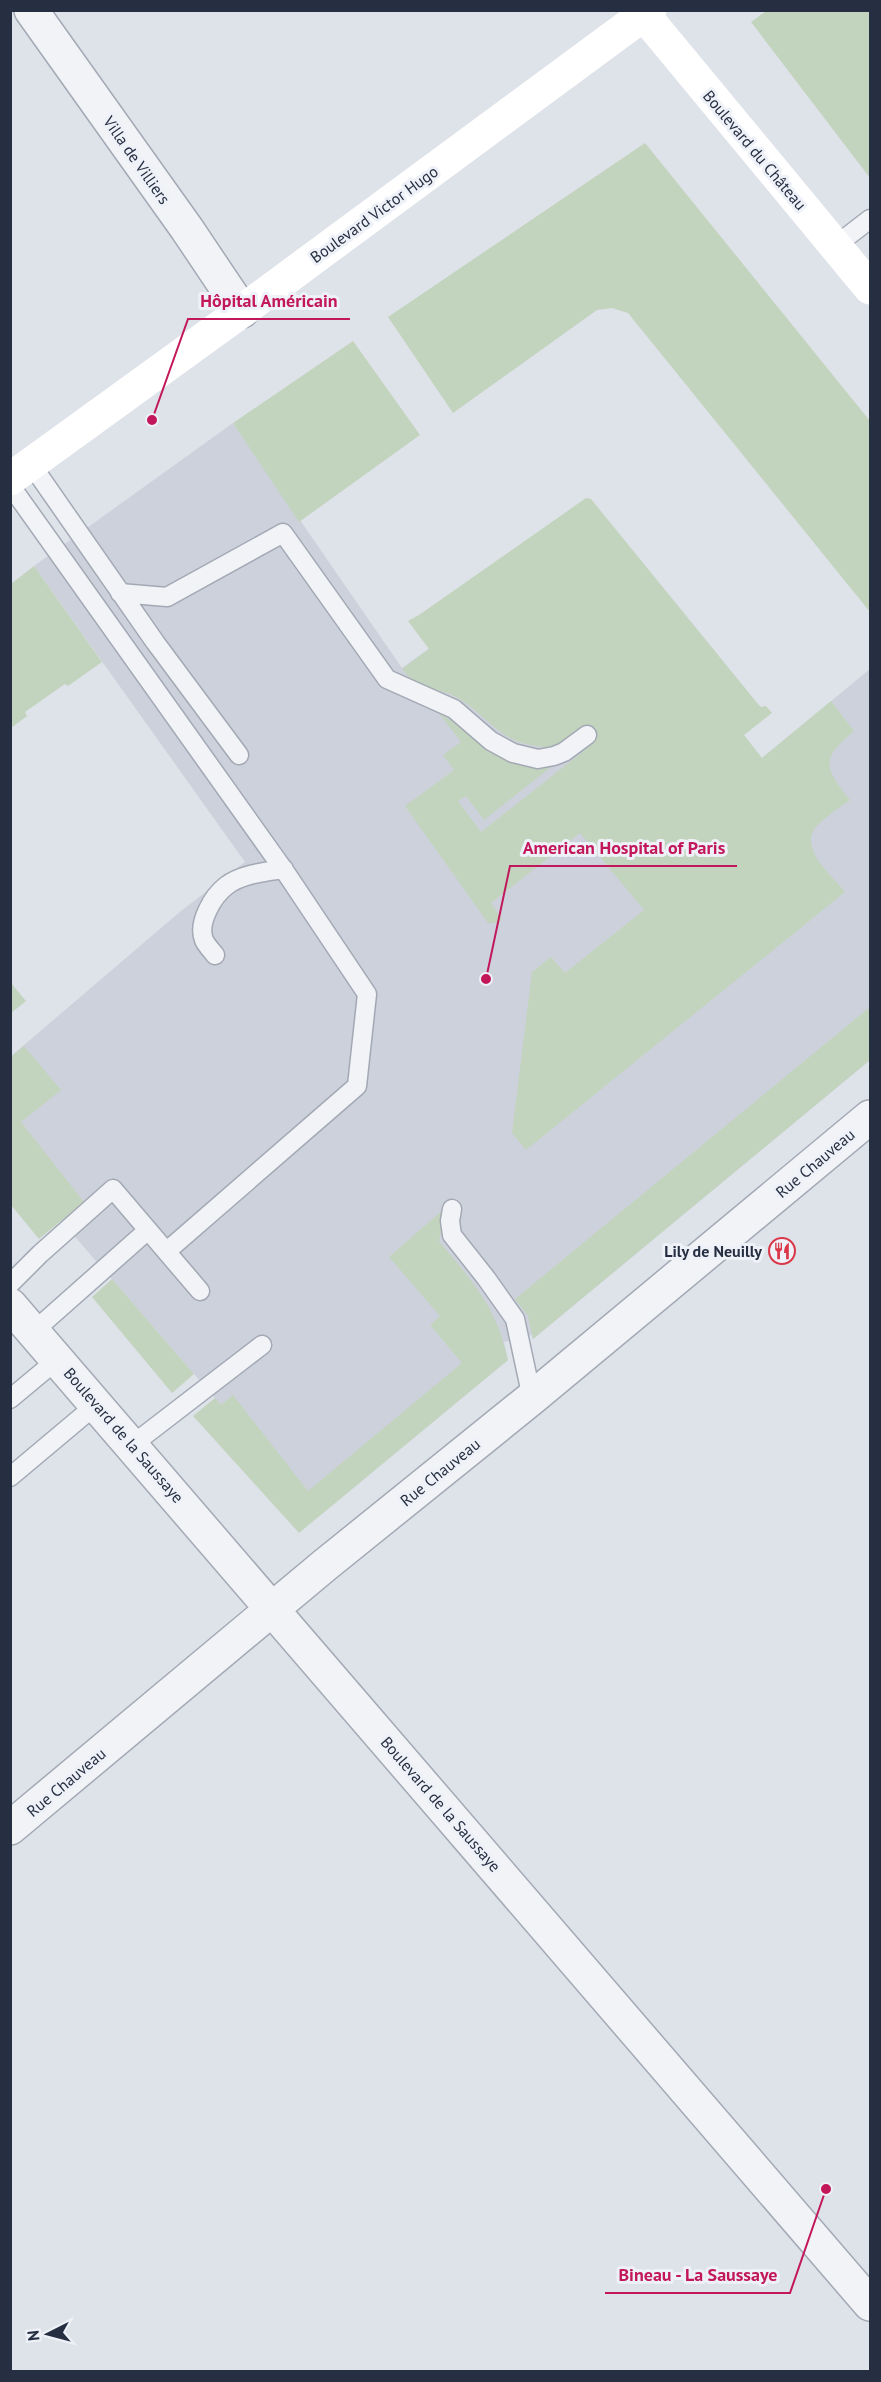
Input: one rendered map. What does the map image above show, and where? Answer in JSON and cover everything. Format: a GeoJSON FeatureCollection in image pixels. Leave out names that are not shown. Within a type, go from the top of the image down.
{"type":"FeatureCollection","features":[{"type":"Feature","properties":{"kind":"street","name":"Villa de Villiers"},"geometry":{"type":"LineString","coordinates":[[31,10],[242,311]]}},
{"type":"Feature","properties":{"kind":"street","name":"Boulevard Victor Hugo"},"geometry":{"type":"LineString","coordinates":[[17,476],[645,12]]}},
{"type":"Feature","properties":{"kind":"street","name":"Boulevard du Château"},"geometry":{"type":"LineString","coordinates":[[645,12],[870,288]]}},
{"type":"Feature","properties":{"kind":"street","name":"Rue Chauveau"},"geometry":{"type":"LineString","coordinates":[[10,1828],[325,1565],[532,1398],[870,1117]]}},
{"type":"Feature","properties":{"kind":"street","name":"Boulevard de la Saussaye"},"geometry":{"type":"LineString","coordinates":[[10,1305],[870,2304]]}},
{"type":"Feature","properties":{"kind":"lane"},"geometry":{"type":"LineString","coordinates":[[836,246],[870,219]]}},
{"type":"Feature","properties":{"kind":"lane"},"geometry":{"type":"LineString","coordinates":[[17,476],[120,593],[239,755]]}},
{"type":"Feature","properties":{"kind":"lane"},"geometry":{"type":"LineString","coordinates":[[17,476],[367,994],[357,1086],[167,1251]]}},
{"type":"Feature","properties":{"kind":"lane"},"geometry":{"type":"LineString","coordinates":[[120,593],[167,597],[283,533],[387,679],[454,709],[491,741],[513,753],[538,759],[554,756],[564,752],[587,735]]}},
{"type":"Feature","properties":{"kind":"lane"},"geometry":{"type":"LineString","coordinates":[[215,955],[203,940],[203,925],[216,896],[226,885],[242,878],[284,869]]}},
{"type":"Feature","properties":{"kind":"lane"},"geometry":{"type":"LineString","coordinates":[[10,1284],[114,1189],[200,1291]]}},
{"type":"Feature","properties":{"kind":"lane"},"geometry":{"type":"LineString","coordinates":[[452,1209],[450,1221],[452,1235],[515,1319],[532,1398]]}},
{"type":"Feature","properties":{"kind":"lane"},"geometry":{"type":"LineString","coordinates":[[34,1332],[148,1230]]}},
{"type":"Feature","properties":{"kind":"lane"},"geometry":{"type":"LineString","coordinates":[[132,1445],[262,1345]]}},
{"type":"Feature","properties":{"kind":"lane"},"geometry":{"type":"LineString","coordinates":[[10,1399],[58,1359]]}},
{"type":"Feature","properties":{"kind":"lane"},"geometry":{"type":"LineString","coordinates":[[10,1477],[97,1404]]}},
{"type":"Feature","properties":{"kind":"shaded area"},"geometry":{"type":"Polygon","coordinates":[[[233,423],[402,668],[582,538],[762,758],[870,669],[870,1060],[533,1339],[532,1335],[504,1342],[508,1360],[318,1517],[11,1163],[10,1057],[181,911],[245,862],[34,566],[233,423]]]}},
{"type":"Feature","properties":{"kind":"green space"},"geometry":{"type":"Polygon","coordinates":[[[766,11],[870,11],[870,178],[751,22],[766,11]]]}},
{"type":"Feature","properties":{"kind":"green space"},"geometry":{"type":"Polygon","coordinates":[[[645,143],[870,421],[870,612],[628,313],[612,308],[597,310],[453,413],[388,317],[645,143]]]}},
{"type":"Feature","properties":{"kind":"green space"},"geometry":{"type":"Polygon","coordinates":[[[353,341],[420,435],[299,522],[233,423],[353,341]]]}},
{"type":"Feature","properties":{"kind":"green space"},"geometry":{"type":"Polygon","coordinates":[[[586,498],[591,499],[758,704],[761,707],[766,706],[772,713],[744,735],[762,758],[831,701],[854,731],[835,749],[830,764],[835,779],[850,800],[816,827],[811,844],[819,862],[845,892],[526,1150],[512,1133],[532,972],[551,957],[565,973],[644,910],[580,833],[491,903],[502,919],[498,923],[488,923],[405,806],[454,770],[443,755],[461,742],[438,712],[501,757],[531,766],[551,767],[484,820],[466,796],[458,801],[481,832],[595,742],[581,727],[565,740],[550,747],[541,747],[512,739],[458,698],[416,683],[402,669],[429,649],[408,621],[586,498]]]}},
{"type":"Feature","properties":{"kind":"green space"},"geometry":{"type":"Polygon","coordinates":[[[34,566],[102,662],[25,712],[27,716],[11,728],[11,584],[34,566]]]}},
{"type":"Feature","properties":{"kind":"green space"},"geometry":{"type":"Polygon","coordinates":[[[11,983],[26,1001],[10,1013],[11,983]]]}},
{"type":"Feature","properties":{"kind":"green space"},"geometry":{"type":"Polygon","coordinates":[[[870,1007],[870,1060],[533,1339],[528,1316],[515,1299],[870,1007]]]}},
{"type":"Feature","properties":{"kind":"green space"},"geometry":{"type":"Polygon","coordinates":[[[24,1046],[61,1090],[21,1122],[84,1202],[39,1239],[11,1205],[11,1057],[24,1046]]]}},
{"type":"Feature","properties":{"kind":"green space"},"geometry":{"type":"Polygon","coordinates":[[[446,1207],[439,1241],[473,1283],[490,1309],[508,1360],[299,1533],[193,1416],[215,1398],[221,1405],[233,1395],[308,1491],[462,1363],[430,1325],[440,1316],[389,1257],[446,1207]]]}},
{"type":"Feature","properties":{"kind":"green space"},"geometry":{"type":"Polygon","coordinates":[[[112,1279],[194,1374],[172,1393],[92,1297],[112,1279]]]}},
{"type":"Feature","properties":{"kind":"place","name":"Hôpital Américain"},"geometry":{"type":"Point","coordinates":[152,420]}},
{"type":"Feature","properties":{"kind":"place","name":"American Hospital of Paris"},"geometry":{"type":"Point","coordinates":[486,979]}},
{"type":"Feature","properties":{"kind":"place","name":"Lily de Neuilly"},"geometry":{"type":"Point","coordinates":[782,1251]}},
{"type":"Feature","properties":{"kind":"place","name":"Bineau - La Saussaye"},"geometry":{"type":"Point","coordinates":[826,2189]}}]}
